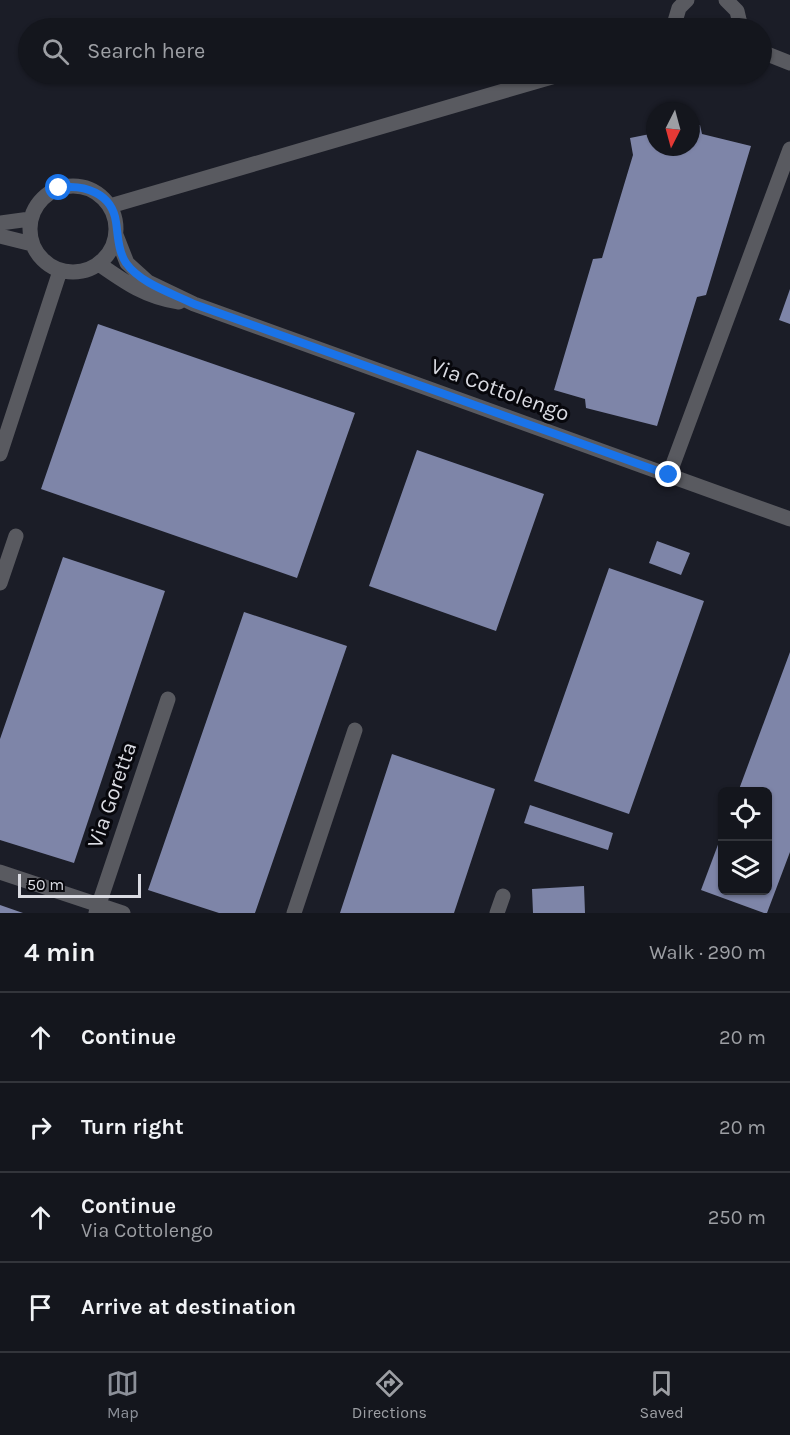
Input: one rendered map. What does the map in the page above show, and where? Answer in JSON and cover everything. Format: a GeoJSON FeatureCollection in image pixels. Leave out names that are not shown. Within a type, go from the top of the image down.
{"type":"FeatureCollection","features":[{"type":"Feature","properties":{"kind":"street"},"geometry":{"type":"LineString","coordinates":[[676,18],[679,8],[687,0]]}},
{"type":"Feature","properties":{"kind":"street"},"geometry":{"type":"LineString","coordinates":[[726,0],[737,11],[739,18]]}},
{"type":"Feature","properties":{"kind":"street"},"geometry":{"type":"LineString","coordinates":[[772,56],[790,63]]}},
{"type":"Feature","properties":{"kind":"street"},"geometry":{"type":"LineString","coordinates":[[110,206],[528,84]]}},
{"type":"Feature","properties":{"kind":"street"},"geometry":{"type":"LineString","coordinates":[[669,475],[790,149]]}},
{"type":"Feature","properties":{"kind":"street"},"geometry":{"type":"LineString","coordinates":[[74,185],[88,188],[101,195],[110,206],[116,220],[116,235],[113,246],[99,264],[80,272],[60,271],[39,256],[32,244],[30,219],[36,205],[46,194],[74,185]]}},
{"type":"Feature","properties":{"kind":"street"},"geometry":{"type":"LineString","coordinates":[[0,223],[30,219]]}},
{"type":"Feature","properties":{"kind":"street","name":"Via Cottolengo"},"geometry":{"type":"LineString","coordinates":[[116,235],[126,263],[148,282],[194,304],[790,519]]}},
{"type":"Feature","properties":{"kind":"street"},"geometry":{"type":"LineString","coordinates":[[0,236],[32,244]]}},
{"type":"Feature","properties":{"kind":"street","name":"Via Cottolengo"},"geometry":{"type":"LineString","coordinates":[[99,264],[155,298],[194,304]]}},
{"type":"Feature","properties":{"kind":"street"},"geometry":{"type":"LineString","coordinates":[[0,454],[60,271]]}},
{"type":"Feature","properties":{"kind":"street"},"geometry":{"type":"LineString","coordinates":[[0,583],[16,536]]}},
{"type":"Feature","properties":{"kind":"street","name":"Via Goretta"},"geometry":{"type":"LineString","coordinates":[[97,909],[168,699]]}},
{"type":"Feature","properties":{"kind":"street"},"geometry":{"type":"LineString","coordinates":[[294,913],[355,730]]}},
{"type":"Feature","properties":{"kind":"street"},"geometry":{"type":"LineString","coordinates":[[0,872],[97,909],[123,913]]}},
{"type":"Feature","properties":{"kind":"street"},"geometry":{"type":"LineString","coordinates":[[497,913],[503,896]]}},
{"type":"Feature","properties":{"kind":"building"},"geometry":{"type":"Polygon","coordinates":[[[700,125],[702,134],[751,146],[706,295],[697,297],[657,426],[586,408],[585,399],[554,390],[593,259],[602,258],[633,155],[630,138],[646,135],[646,156],[700,156],[700,125]]]}},
{"type":"Feature","properties":{"kind":"building"},"geometry":{"type":"Polygon","coordinates":[[[790,289],[790,324],[779,320],[790,289]]]}},
{"type":"Feature","properties":{"kind":"building"},"geometry":{"type":"Polygon","coordinates":[[[98,324],[355,413],[297,578],[41,489],[98,324]]]}},
{"type":"Feature","properties":{"kind":"building"},"geometry":{"type":"Polygon","coordinates":[[[417,450],[544,494],[496,631],[369,586],[417,450]]]}},
{"type":"Feature","properties":{"kind":"building"},"geometry":{"type":"Polygon","coordinates":[[[657,541],[690,553],[681,575],[649,563],[657,541]]]}},
{"type":"Feature","properties":{"kind":"building"},"geometry":{"type":"Polygon","coordinates":[[[63,557],[165,591],[74,863],[0,840],[0,739],[63,557]]]}},
{"type":"Feature","properties":{"kind":"building"},"geometry":{"type":"Polygon","coordinates":[[[609,568],[704,601],[629,814],[534,781],[609,568]]]}},
{"type":"Feature","properties":{"kind":"building"},"geometry":{"type":"Polygon","coordinates":[[[244,612],[347,646],[255,913],[219,913],[148,890],[244,612]]]}},
{"type":"Feature","properties":{"kind":"building"},"geometry":{"type":"Polygon","coordinates":[[[790,652],[790,852],[767,913],[701,890],[718,845],[718,895],[772,895],[772,787],[740,787],[790,652]]]}},
{"type":"Feature","properties":{"kind":"building"},"geometry":{"type":"Polygon","coordinates":[[[392,754],[495,789],[454,913],[340,913],[392,754]]]}},
{"type":"Feature","properties":{"kind":"building"},"geometry":{"type":"Polygon","coordinates":[[[530,805],[613,833],[608,850],[524,823],[530,805]]]}},
{"type":"Feature","properties":{"kind":"building"},"geometry":{"type":"Polygon","coordinates":[[[584,886],[585,913],[533,913],[532,889],[584,886]]]}},
{"type":"Feature","properties":{"kind":"building"},"geometry":{"type":"Polygon","coordinates":[[[0,905],[23,913],[0,913],[0,905]]]}},
{"type":"Feature","properties":{"kind":"route"},"geometry":{"type":"LineString","coordinates":[[59,188],[74,185],[88,188],[101,195],[110,206],[116,220],[116,235],[126,263],[148,282],[194,304],[669,475]]}}]}
